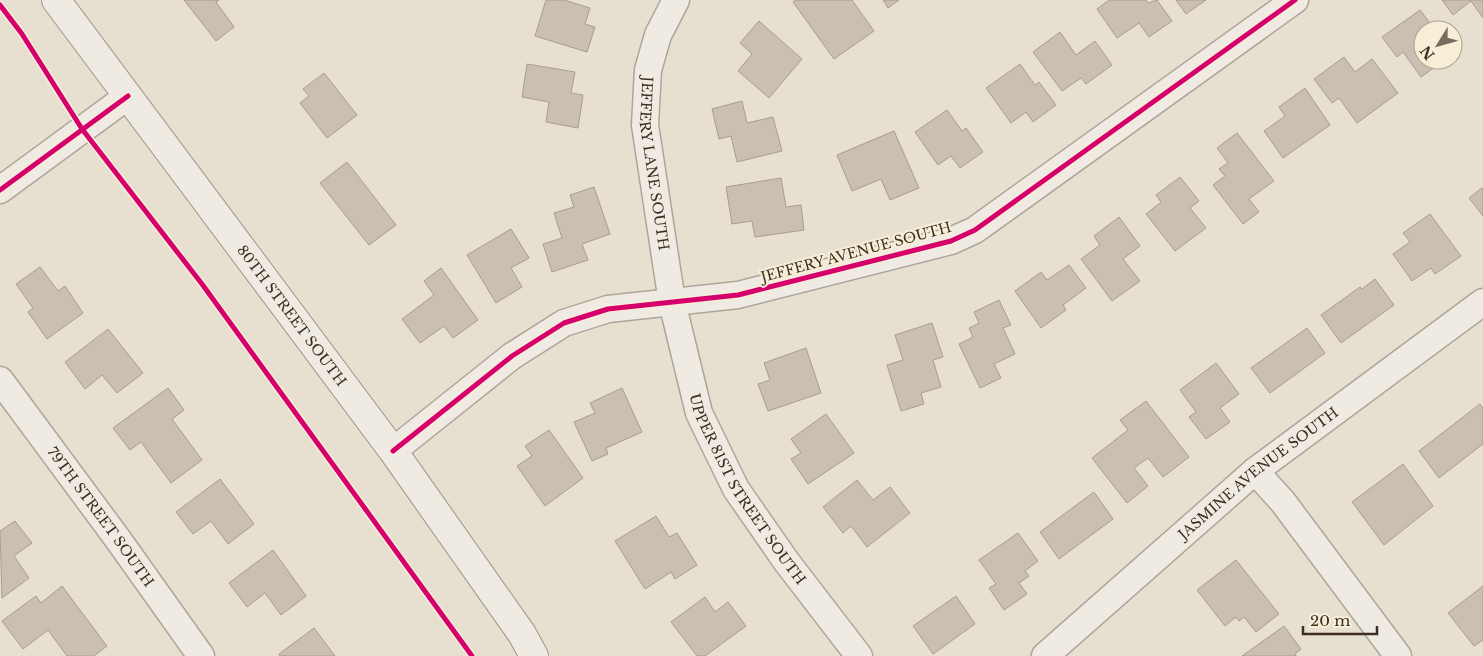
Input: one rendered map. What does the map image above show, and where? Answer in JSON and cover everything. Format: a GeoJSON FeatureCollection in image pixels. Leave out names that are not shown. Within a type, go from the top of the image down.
{"type":"FeatureCollection","features":[{"type":"Feature","properties":{"kind":"main road","name":"80TH STREET SOUTH"},"geometry":{"type":"LineString","coordinates":[[56,0],[393,451],[528,645],[542,656]]}},
{"type":"Feature","properties":{"kind":"street","name":"JEFFERY LANE SOUTH"},"geometry":{"type":"LineString","coordinates":[[672,302],[645,125],[648,70],[658,35],[676,0]]}},
{"type":"Feature","properties":{"kind":"street","name":"JEFFERY AVENUE SOUTH"},"geometry":{"type":"LineString","coordinates":[[393,451],[512,356],[564,323],[608,309],[738,295],[951,241],[975,230],[1295,0]]}},
{"type":"Feature","properties":{"kind":"street"},"geometry":{"type":"LineString","coordinates":[[0,190],[128,96]]}},
{"type":"Feature","properties":{"kind":"street","name":"UPPER 81ST STREET SOUTH"},"geometry":{"type":"LineString","coordinates":[[672,302],[699,414],[736,489],[786,561],[860,656]]}},
{"type":"Feature","properties":{"kind":"street","name":"JASMINE AVENUE SOUTH"},"geometry":{"type":"LineString","coordinates":[[1045,656],[1255,471],[1483,302]]}},
{"type":"Feature","properties":{"kind":"street","name":"79TH STREET SOUTH"},"geometry":{"type":"LineString","coordinates":[[0,380],[117,538],[201,656]]}},
{"type":"Feature","properties":{"kind":"street"},"geometry":{"type":"LineString","coordinates":[[1255,471],[1283,502],[1398,656]]}},
{"type":"Feature","properties":{"kind":"building"},"geometry":{"type":"Polygon","coordinates":[[[184,0],[219,0],[216,2],[234,27],[216,41],[184,0]]]}},
{"type":"Feature","properties":{"kind":"building"},"geometry":{"type":"Polygon","coordinates":[[[546,0],[564,0],[590,8],[585,24],[595,27],[587,52],[535,36],[546,0]]]}},
{"type":"Feature","properties":{"kind":"building"},"geometry":{"type":"Polygon","coordinates":[[[795,0],[852,0],[874,31],[834,59],[793,2],[795,0]]]}},
{"type":"Feature","properties":{"kind":"building"},"geometry":{"type":"Polygon","coordinates":[[[883,0],[899,0],[888,8],[883,0]]]}},
{"type":"Feature","properties":{"kind":"building"},"geometry":{"type":"Polygon","coordinates":[[[1109,0],[1146,0],[1148,3],[1157,0],[1172,21],[1149,37],[1139,23],[1117,38],[1097,9],[1109,0]]]}},
{"type":"Feature","properties":{"kind":"building"},"geometry":{"type":"Polygon","coordinates":[[[1176,0],[1206,0],[1186,14],[1176,0]]]}},
{"type":"Feature","properties":{"kind":"building"},"geometry":{"type":"Polygon","coordinates":[[[1442,0],[1483,0],[1483,18],[1471,1],[1453,15],[1442,0]]]}},
{"type":"Feature","properties":{"kind":"building"},"geometry":{"type":"Polygon","coordinates":[[[1420,10],[1428,20],[1413,20],[1413,66],[1403,52],[1397,57],[1382,37],[1420,10]]]}},
{"type":"Feature","properties":{"kind":"building"},"geometry":{"type":"Polygon","coordinates":[[[759,21],[802,59],[769,98],[738,71],[752,54],[740,43],[759,21]]]}},
{"type":"Feature","properties":{"kind":"building"},"geometry":{"type":"Polygon","coordinates":[[[1060,32],[1076,55],[1095,41],[1112,65],[1086,84],[1081,78],[1062,91],[1033,52],[1060,32]]]}},
{"type":"Feature","properties":{"kind":"building"},"geometry":{"type":"Polygon","coordinates":[[[1344,57],[1355,72],[1372,59],[1398,93],[1357,123],[1339,98],[1332,103],[1314,79],[1344,57]]]}},
{"type":"Feature","properties":{"kind":"building"},"geometry":{"type":"Polygon","coordinates":[[[527,64],[575,72],[571,93],[583,95],[578,128],[546,122],[549,102],[522,97],[527,64]]]}},
{"type":"Feature","properties":{"kind":"building"},"geometry":{"type":"Polygon","coordinates":[[[1020,64],[1035,85],[1039,82],[1056,105],[1033,122],[1026,112],[1011,123],[986,88],[1020,64]]]}},
{"type":"Feature","properties":{"kind":"building"},"geometry":{"type":"Polygon","coordinates":[[[1416,70],[1431,70],[1421,77],[1416,70]]]}},
{"type":"Feature","properties":{"kind":"building"},"geometry":{"type":"Polygon","coordinates":[[[324,73],[357,115],[327,138],[300,103],[309,96],[303,89],[324,73]]]}},
{"type":"Feature","properties":{"kind":"building"},"geometry":{"type":"Polygon","coordinates":[[[1305,88],[1330,125],[1283,158],[1264,131],[1285,116],[1279,107],[1305,88]]]}},
{"type":"Feature","properties":{"kind":"building"},"geometry":{"type":"Polygon","coordinates":[[[742,101],[747,123],[773,117],[782,151],[737,162],[731,136],[719,139],[712,109],[742,101]]]}},
{"type":"Feature","properties":{"kind":"building"},"geometry":{"type":"Polygon","coordinates":[[[947,110],[962,131],[966,128],[983,152],[960,168],[951,156],[938,165],[915,132],[947,110]]]}},
{"type":"Feature","properties":{"kind":"building"},"geometry":{"type":"Polygon","coordinates":[[[894,131],[919,188],[890,200],[881,179],[852,191],[837,155],[894,131]]]}},
{"type":"Feature","properties":{"kind":"building"},"geometry":{"type":"Polygon","coordinates":[[[1237,133],[1274,181],[1249,199],[1259,212],[1243,224],[1213,185],[1225,176],[1219,169],[1228,163],[1217,148],[1237,133]]]}},
{"type":"Feature","properties":{"kind":"building"},"geometry":{"type":"Polygon","coordinates":[[[347,162],[396,225],[369,245],[320,183],[347,162]]]}},
{"type":"Feature","properties":{"kind":"building"},"geometry":{"type":"Polygon","coordinates":[[[1180,177],[1199,201],[1190,208],[1206,228],[1175,251],[1146,214],[1161,202],[1156,195],[1180,177]]]}},
{"type":"Feature","properties":{"kind":"building"},"geometry":{"type":"Polygon","coordinates":[[[781,178],[786,207],[801,205],[804,230],[755,237],[752,221],[732,224],[726,187],[781,178]]]}},
{"type":"Feature","properties":{"kind":"building"},"geometry":{"type":"Polygon","coordinates":[[[594,187],[610,234],[582,244],[588,260],[552,272],[543,244],[562,238],[554,213],[574,207],[570,195],[594,187]]]}},
{"type":"Feature","properties":{"kind":"building"},"geometry":{"type":"Polygon","coordinates":[[[1483,189],[1483,216],[1469,198],[1483,189]]]}},
{"type":"Feature","properties":{"kind":"building"},"geometry":{"type":"Polygon","coordinates":[[[1430,214],[1461,256],[1435,274],[1431,268],[1412,281],[1393,254],[1410,242],[1403,233],[1430,214]]]}},
{"type":"Feature","properties":{"kind":"building"},"geometry":{"type":"Polygon","coordinates":[[[1119,217],[1140,246],[1123,259],[1140,281],[1112,301],[1081,259],[1100,245],[1094,236],[1119,217]]]}},
{"type":"Feature","properties":{"kind":"building"},"geometry":{"type":"Polygon","coordinates":[[[511,229],[529,258],[511,268],[522,287],[496,303],[467,255],[511,229]]]}},
{"type":"Feature","properties":{"kind":"building"},"geometry":{"type":"Polygon","coordinates":[[[1069,265],[1086,288],[1063,305],[1066,310],[1041,328],[1015,291],[1041,272],[1047,280],[1069,265]]]}},
{"type":"Feature","properties":{"kind":"building"},"geometry":{"type":"Polygon","coordinates":[[[40,267],[58,291],[65,286],[83,313],[47,339],[28,312],[33,308],[16,284],[40,267]]]}},
{"type":"Feature","properties":{"kind":"building"},"geometry":{"type":"Polygon","coordinates":[[[441,268],[478,320],[453,338],[444,326],[420,343],[402,319],[434,295],[424,281],[441,268]]]}},
{"type":"Feature","properties":{"kind":"building"},"geometry":{"type":"Polygon","coordinates":[[[1375,279],[1394,305],[1341,343],[1321,315],[1360,287],[1362,289],[1375,279]]]}},
{"type":"Feature","properties":{"kind":"building"},"geometry":{"type":"Polygon","coordinates":[[[999,300],[1011,325],[1003,328],[1015,354],[994,364],[1001,378],[980,388],[959,344],[973,337],[969,328],[979,323],[974,312],[999,300]]]}},
{"type":"Feature","properties":{"kind":"building"},"geometry":{"type":"Polygon","coordinates":[[[932,323],[943,357],[933,360],[941,387],[921,393],[924,404],[901,411],[887,365],[903,360],[895,335],[932,323]]]}},
{"type":"Feature","properties":{"kind":"building"},"geometry":{"type":"Polygon","coordinates":[[[1307,328],[1325,353],[1270,393],[1251,368],[1307,328]]]}},
{"type":"Feature","properties":{"kind":"building"},"geometry":{"type":"Polygon","coordinates":[[[108,329],[143,373],[117,393],[102,375],[85,389],[65,362],[108,329]]]}},
{"type":"Feature","properties":{"kind":"building"},"geometry":{"type":"Polygon","coordinates":[[[806,348],[821,393],[768,411],[758,384],[770,380],[764,363],[806,348]]]}},
{"type":"Feature","properties":{"kind":"building"},"geometry":{"type":"Polygon","coordinates":[[[1216,363],[1239,394],[1220,408],[1230,422],[1206,439],[1189,417],[1196,412],[1180,390],[1216,363]]]}},
{"type":"Feature","properties":{"kind":"building"},"geometry":{"type":"Polygon","coordinates":[[[168,388],[184,410],[172,419],[202,460],[171,483],[141,442],[130,450],[113,428],[168,388]]]}},
{"type":"Feature","properties":{"kind":"building"},"geometry":{"type":"Polygon","coordinates":[[[622,388],[642,432],[606,448],[608,454],[592,461],[574,422],[595,413],[590,403],[622,388]]]}},
{"type":"Feature","properties":{"kind":"building"},"geometry":{"type":"Polygon","coordinates":[[[1146,401],[1189,457],[1163,477],[1148,458],[1134,468],[1148,486],[1127,503],[1092,458],[1128,430],[1120,420],[1146,401]]]}},
{"type":"Feature","properties":{"kind":"building"},"geometry":{"type":"Polygon","coordinates":[[[1480,404],[1483,408],[1483,444],[1439,478],[1419,451],[1480,404]]]}},
{"type":"Feature","properties":{"kind":"building"},"geometry":{"type":"Polygon","coordinates":[[[826,414],[854,453],[808,484],[791,459],[801,453],[791,439],[826,414]]]}},
{"type":"Feature","properties":{"kind":"building"},"geometry":{"type":"Polygon","coordinates":[[[549,430],[583,478],[545,506],[517,466],[532,456],[525,446],[549,430]]]}},
{"type":"Feature","properties":{"kind":"building"},"geometry":{"type":"Polygon","coordinates":[[[1403,464],[1433,506],[1384,545],[1352,502],[1403,464]]]}},
{"type":"Feature","properties":{"kind":"building"},"geometry":{"type":"Polygon","coordinates":[[[220,479],[254,524],[228,544],[211,521],[193,534],[176,512],[220,479]]]}},
{"type":"Feature","properties":{"kind":"building"},"geometry":{"type":"Polygon","coordinates":[[[857,480],[873,500],[890,487],[910,513],[867,547],[851,526],[843,533],[823,507],[857,480]]]}},
{"type":"Feature","properties":{"kind":"building"},"geometry":{"type":"Polygon","coordinates":[[[1094,492],[1113,519],[1059,559],[1040,532],[1094,492]]]}},
{"type":"Feature","properties":{"kind":"building"},"geometry":{"type":"Polygon","coordinates":[[[656,516],[669,537],[677,533],[697,565],[675,579],[671,572],[645,589],[615,541],[656,516]]]}},
{"type":"Feature","properties":{"kind":"building"},"geometry":{"type":"Polygon","coordinates":[[[15,521],[32,543],[14,556],[29,578],[2,598],[0,531],[15,521]]]}},
{"type":"Feature","properties":{"kind":"building"},"geometry":{"type":"Polygon","coordinates":[[[1018,533],[1038,561],[1025,571],[1029,576],[1019,583],[1027,594],[1004,610],[989,588],[996,584],[979,560],[1018,533]]]}},
{"type":"Feature","properties":{"kind":"building"},"geometry":{"type":"Polygon","coordinates":[[[273,550],[306,596],[281,615],[265,593],[247,607],[229,583],[273,550]]]}},
{"type":"Feature","properties":{"kind":"building"},"geometry":{"type":"Polygon","coordinates":[[[1236,560],[1279,614],[1256,632],[1244,617],[1239,621],[1236,617],[1225,626],[1197,590],[1236,560]]]}},
{"type":"Feature","properties":{"kind":"building"},"geometry":{"type":"Polygon","coordinates":[[[62,586],[107,646],[94,656],[67,656],[48,630],[23,649],[2,621],[36,596],[41,603],[62,586]]]}},
{"type":"Feature","properties":{"kind":"building"},"geometry":{"type":"Polygon","coordinates":[[[1483,586],[1483,640],[1474,646],[1448,613],[1483,586]]]}},
{"type":"Feature","properties":{"kind":"building"},"geometry":{"type":"Polygon","coordinates":[[[956,596],[975,624],[933,654],[913,626],[956,596]]]}},
{"type":"Feature","properties":{"kind":"building"},"geometry":{"type":"Polygon","coordinates":[[[705,597],[715,612],[728,602],[746,626],[705,656],[697,656],[671,622],[705,597]]]}},
{"type":"Feature","properties":{"kind":"building"},"geometry":{"type":"Polygon","coordinates":[[[1284,626],[1301,649],[1295,654],[1296,656],[1242,656],[1284,626]]]}},
{"type":"Feature","properties":{"kind":"building"},"geometry":{"type":"Polygon","coordinates":[[[314,628],[335,656],[280,656],[279,654],[314,628]]]}},
{"type":"Feature","properties":{"kind":"cycle path"},"geometry":{"type":"LineString","coordinates":[[393,451],[512,356],[564,323],[608,309],[738,295],[951,241],[975,230],[1295,0]]}},
{"type":"Feature","properties":{"kind":"cycle path"},"geometry":{"type":"LineString","coordinates":[[0,5],[22,34],[82,129],[202,284],[472,656]]}},
{"type":"Feature","properties":{"kind":"cycle path"},"geometry":{"type":"LineString","coordinates":[[0,190],[128,96]]}}]}
